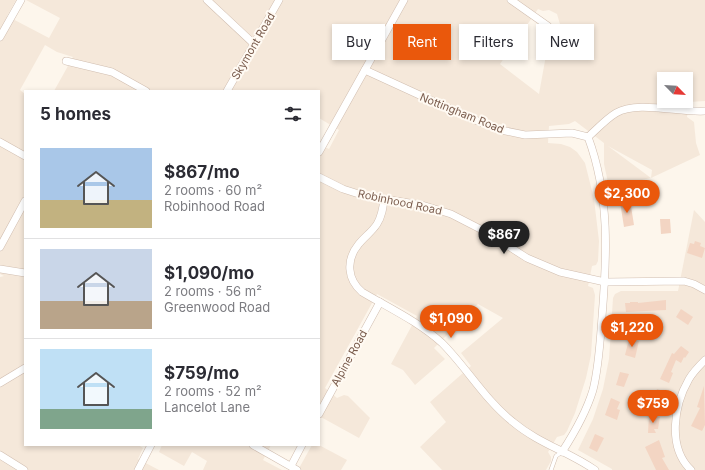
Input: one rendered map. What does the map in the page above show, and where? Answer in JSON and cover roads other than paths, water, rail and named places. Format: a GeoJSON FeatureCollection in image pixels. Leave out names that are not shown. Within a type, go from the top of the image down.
{"type":"FeatureCollection","features":[{"type":"Feature","properties":{"kind":"street"},"geometry":{"type":"LineString","coordinates":[[0,37],[21,0]]}},
{"type":"Feature","properties":{"kind":"street"},"geometry":{"type":"LineString","coordinates":[[207,0],[254,44]]}},
{"type":"Feature","properties":{"kind":"street","name":"Skymont Road"},"geometry":{"type":"LineString","coordinates":[[228,90],[279,0]]}},
{"type":"Feature","properties":{"kind":"street"},"geometry":{"type":"LineString","coordinates":[[320,150],[404,0]]}},
{"type":"Feature","properties":{"kind":"street"},"geometry":{"type":"LineString","coordinates":[[511,0],[545,24]]}},
{"type":"Feature","properties":{"kind":"street"},"geometry":{"type":"LineString","coordinates":[[66,61],[112,72],[144,90]]}},
{"type":"Feature","properties":{"kind":"street","name":"Nottingham Road"},"geometry":{"type":"LineString","coordinates":[[365,70],[501,130],[525,134],[572,133],[588,137]]}},
{"type":"Feature","properties":{"kind":"street"},"geometry":{"type":"LineString","coordinates":[[562,452],[576,431],[586,409],[593,390],[599,359],[605,282],[606,245],[604,210],[595,160],[588,137],[617,113],[632,108],[695,112],[705,111]]}},
{"type":"Feature","properties":{"kind":"street"},"geometry":{"type":"LineString","coordinates":[[0,142],[24,155]]}},
{"type":"Feature","properties":{"kind":"street","name":"Robinhood Road"},"geometry":{"type":"LineString","coordinates":[[320,177],[354,192],[384,200],[422,205],[448,213],[484,230],[518,253],[543,266],[560,272],[605,282],[681,281],[694,284],[705,290]]}},
{"type":"Feature","properties":{"kind":"street"},"geometry":{"type":"LineString","coordinates":[[384,200],[378,222],[353,252],[349,266],[351,276],[356,286],[362,292],[423,328],[436,339],[454,356],[493,404],[509,419],[533,436],[595,470]]}},
{"type":"Feature","properties":{"kind":"street"},"geometry":{"type":"LineString","coordinates":[[0,248],[24,203]]}},
{"type":"Feature","properties":{"kind":"street"},"geometry":{"type":"LineString","coordinates":[[0,269],[24,273]]}},
{"type":"Feature","properties":{"kind":"street","name":"Alpine Road"},"geometry":{"type":"LineString","coordinates":[[320,412],[380,302]]}},
{"type":"Feature","properties":{"kind":"street"},"geometry":{"type":"LineString","coordinates":[[691,470],[678,447],[676,420],[681,398],[686,385],[694,372],[705,360]]}},
{"type":"Feature","properties":{"kind":"street"},"geometry":{"type":"LineString","coordinates":[[0,383],[24,369]]}},
{"type":"Feature","properties":{"kind":"street"},"geometry":{"type":"LineString","coordinates":[[138,470],[150,446]]}},
{"type":"Feature","properties":{"kind":"street"},"geometry":{"type":"LineString","coordinates":[[256,446],[294,468],[302,446]]}},
{"type":"Feature","properties":{"kind":"street"},"geometry":{"type":"LineString","coordinates":[[0,455],[24,470]]}},
{"type":"Feature","properties":{"kind":"lane"},"geometry":{"type":"LineString","coordinates":[[551,470],[556,456],[562,452]]}}]}
